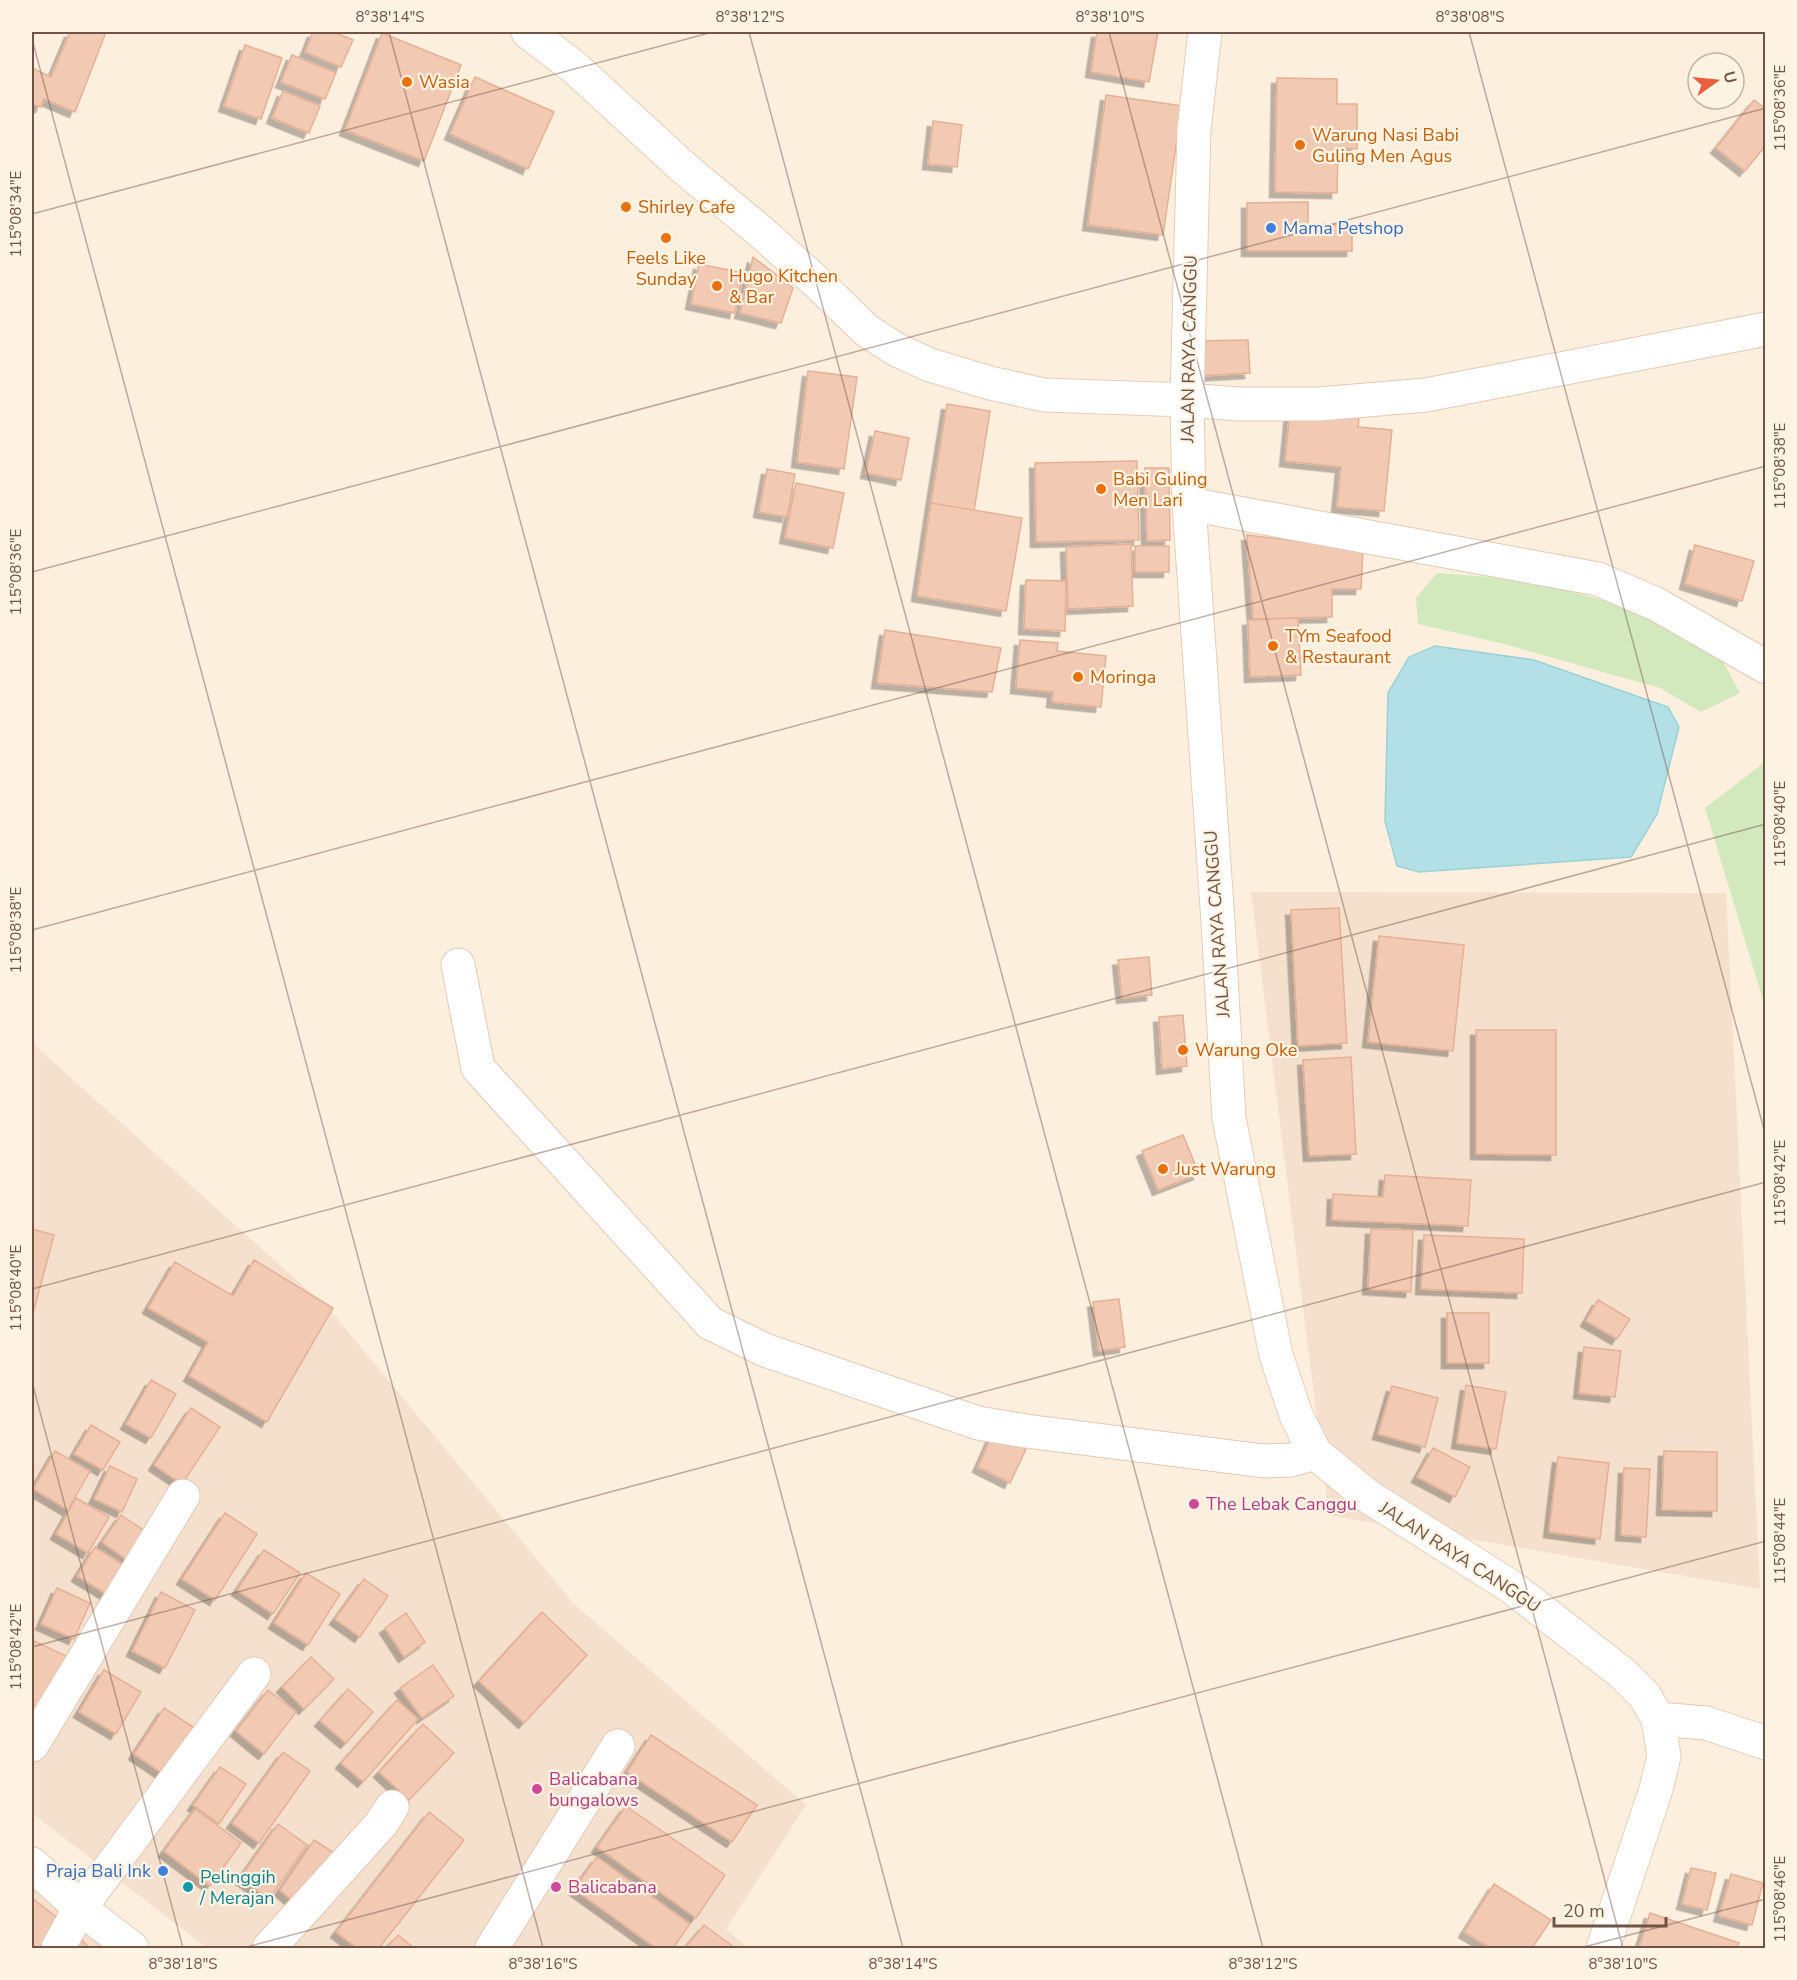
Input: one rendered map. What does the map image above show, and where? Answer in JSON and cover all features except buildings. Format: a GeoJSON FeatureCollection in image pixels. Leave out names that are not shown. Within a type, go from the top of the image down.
{"type":"FeatureCollection","features":[{"type":"Feature","properties":{"kind":"street"},"geometry":{"type":"LineString","coordinates":[[528,32],[574,67],[684,168],[822,287],[866,330],[897,350],[930,366],[990,383],[1044,395],[1238,404],[1319,404],[1426,395],[1766,329]]}},
{"type":"Feature","properties":{"kind":"street","name":"JALAN RAYA CANGGU"},"geometry":{"type":"LineString","coordinates":[[1205,32],[1194,130],[1187,400],[1189,504],[1229,1118],[1276,1355],[1296,1414],[1315,1453],[1369,1497],[1510,1586],[1604,1658],[1645,1695],[1658,1719],[1664,1756],[1656,1789],[1603,1948]]}},
{"type":"Feature","properties":{"kind":"street"},"geometry":{"type":"LineString","coordinates":[[1189,504],[1598,579],[1656,604],[1766,667]]}},
{"type":"Feature","properties":{"kind":"street"},"geometry":{"type":"LineString","coordinates":[[458,965],[478,1068],[710,1323],[765,1350],[978,1423],[1264,1461],[1291,1460],[1315,1453]]}},
{"type":"Feature","properties":{"kind":"street"},"geometry":{"type":"LineString","coordinates":[[32,1745],[183,1496]]}},
{"type":"Feature","properties":{"kind":"street"},"geometry":{"type":"LineString","coordinates":[[58,1948],[80,1908],[254,1674]]}},
{"type":"Feature","properties":{"kind":"street"},"geometry":{"type":"LineString","coordinates":[[1658,1719],[1706,1723],[1766,1743]]}},
{"type":"Feature","properties":{"kind":"street"},"geometry":{"type":"LineString","coordinates":[[1664,1756],[1706,1723]]}},
{"type":"Feature","properties":{"kind":"street"},"geometry":{"type":"LineString","coordinates":[[492,1948],[618,1746]]}},
{"type":"Feature","properties":{"kind":"street"},"geometry":{"type":"LineString","coordinates":[[268,1948],[381,1824],[392,1807]]}},
{"type":"Feature","properties":{"kind":"street"},"geometry":{"type":"LineString","coordinates":[[32,1864],[80,1908],[132,1948]]}},
{"type":"Feature","properties":{"kind":"shaded area"},"geometry":{"type":"Polygon","coordinates":[[[1251,892],[1726,893],[1760,1589],[1329,1515],[1251,892]]]}},
{"type":"Feature","properties":{"kind":"shaded area"},"geometry":{"type":"Polygon","coordinates":[[[32,1043],[330,1310],[574,1604],[806,1805],[726,1929],[748,1948],[207,1948],[32,1813],[32,1043]]]}},
{"type":"Feature","properties":{"kind":"shaded area"},"geometry":{"type":"Polygon","coordinates":[[[32,1885],[111,1948],[32,1948],[32,1885]]]}},
{"type":"Feature","properties":{"kind":"green space"},"geometry":{"type":"Polygon","coordinates":[[[1437,573],[1529,580],[1631,608],[1722,660],[1740,693],[1701,712],[1660,688],[1504,644],[1418,624],[1416,598],[1437,573]]]}},
{"type":"Feature","properties":{"kind":"green space"},"geometry":{"type":"Polygon","coordinates":[[[1765,762],[1765,999],[1762,997],[1705,808],[1765,762]]]}},
{"type":"Feature","properties":{"kind":"water"},"geometry":{"type":"Polygon","coordinates":[[[1435,646],[1534,660],[1668,707],[1679,727],[1657,814],[1631,857],[1419,872],[1397,866],[1385,821],[1388,693],[1409,657],[1435,646]]]}},
{"type":"Feature","properties":{"kind":"place","name":"Wasia"},"geometry":{"type":"Point","coordinates":[407,82]}},
{"type":"Feature","properties":{"kind":"place","name":"Warung Nasi Babi Guling Men Agus"},"geometry":{"type":"Point","coordinates":[1300,145]}},
{"type":"Feature","properties":{"kind":"place","name":"Shirley Cafe"},"geometry":{"type":"Point","coordinates":[626,207]}},
{"type":"Feature","properties":{"kind":"place","name":"Mama Petshop"},"geometry":{"type":"Point","coordinates":[1271,228]}},
{"type":"Feature","properties":{"kind":"place","name":"Feels Like Sunday"},"geometry":{"type":"Point","coordinates":[666,238]}},
{"type":"Feature","properties":{"kind":"place","name":"Hugo Kitchen & Bar"},"geometry":{"type":"Point","coordinates":[717,286]}},
{"type":"Feature","properties":{"kind":"place","name":"Babi Guling Men Lari"},"geometry":{"type":"Point","coordinates":[1101,489]}},
{"type":"Feature","properties":{"kind":"place","name":"TYm Seafood & Restaurant"},"geometry":{"type":"Point","coordinates":[1273,646]}},
{"type":"Feature","properties":{"kind":"place","name":"Moringa"},"geometry":{"type":"Point","coordinates":[1078,677]}},
{"type":"Feature","properties":{"kind":"place","name":"Warung Oke"},"geometry":{"type":"Point","coordinates":[1183,1050]}},
{"type":"Feature","properties":{"kind":"place","name":"Just Warung"},"geometry":{"type":"Point","coordinates":[1163,1169]}},
{"type":"Feature","properties":{"kind":"place","name":"The Lebak Canggu"},"geometry":{"type":"Point","coordinates":[1194,1504]}},
{"type":"Feature","properties":{"kind":"place","name":"Balicabana bungalows"},"geometry":{"type":"Point","coordinates":[537,1789]}},
{"type":"Feature","properties":{"kind":"place","name":"Praja Bali Ink"},"geometry":{"type":"Point","coordinates":[163,1871]}},
{"type":"Feature","properties":{"kind":"place","name":"Pelinggih / Merajan"},"geometry":{"type":"Point","coordinates":[188,1887]}},
{"type":"Feature","properties":{"kind":"place","name":"Balicabana"},"geometry":{"type":"Point","coordinates":[556,1887]}}]}
